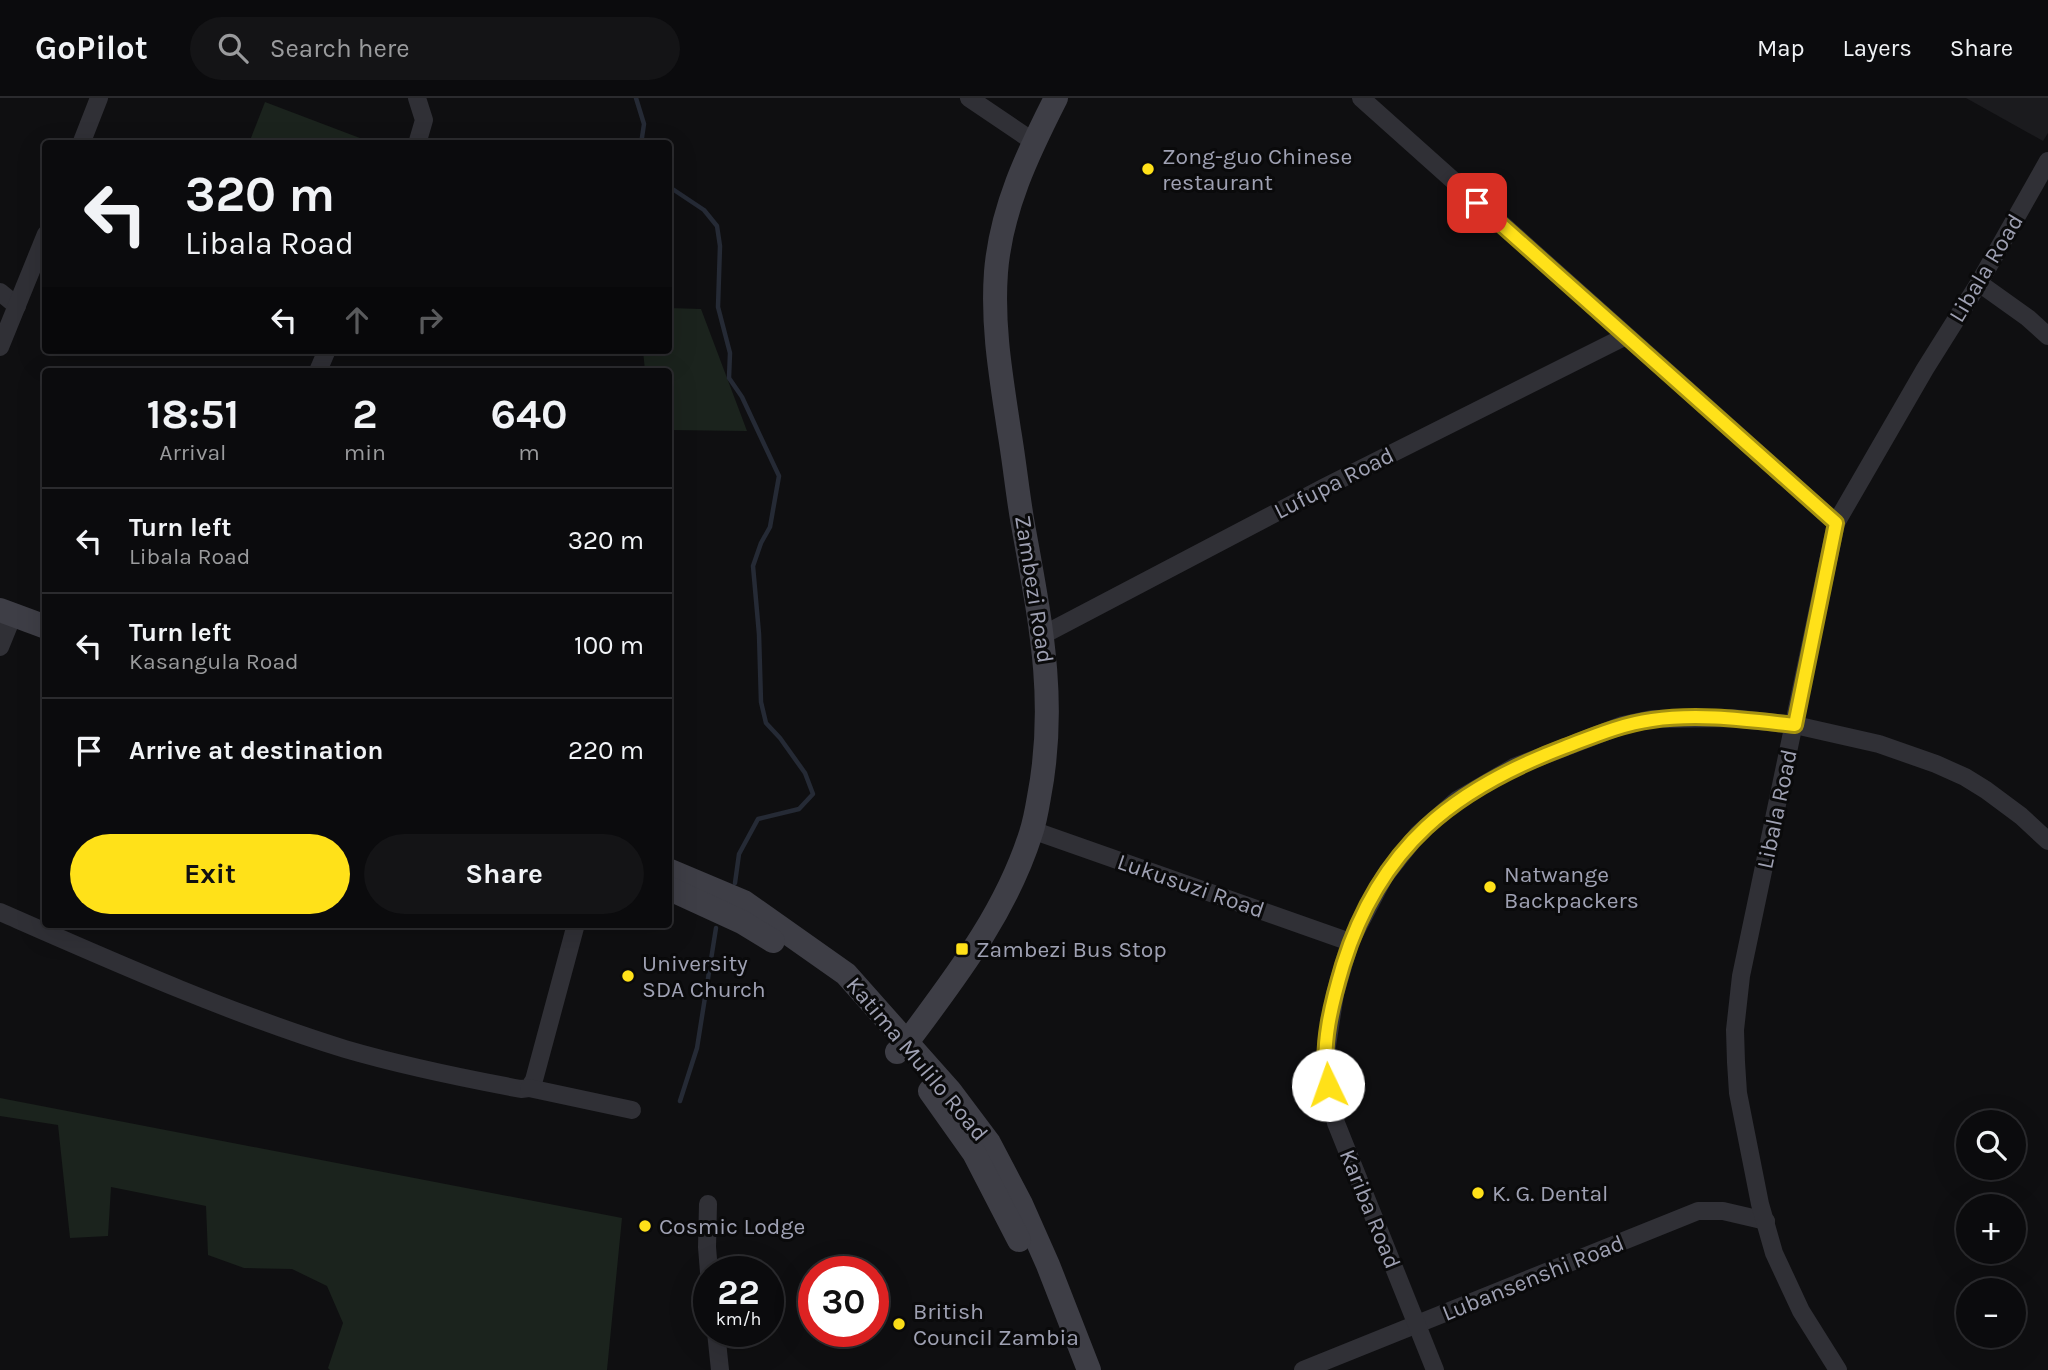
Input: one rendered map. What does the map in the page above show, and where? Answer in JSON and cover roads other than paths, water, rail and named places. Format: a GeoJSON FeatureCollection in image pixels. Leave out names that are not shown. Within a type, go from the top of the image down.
{"type":"FeatureCollection","features":[{"type":"Feature","properties":{"kind":"main road","name":"Zambezi Road"},"geometry":{"type":"LineString","coordinates":[[902,1046],[973,953],[990,925],[1016,874],[1032,830],[1042,781],[1048,687],[1043,635],[999,373],[994,306],[1002,233],[1018,178],[1056,98]]}},
{"type":"Feature","properties":{"kind":"main road"},"geometry":{"type":"LineString","coordinates":[[4,626],[42,627]]}},
{"type":"Feature","properties":{"kind":"main road"},"geometry":{"type":"LineString","coordinates":[[4,626],[42,642]]}},
{"type":"Feature","properties":{"kind":"main road","name":"Katima Mulilo Road"},"geometry":{"type":"LineString","coordinates":[[672,872],[744,902],[846,974],[902,1046],[974,1153],[1007,1213],[1034,1272],[1072,1370]]}},
{"type":"Feature","properties":{"kind":"main road","name":"Katima Mulilo Road"},"geometry":{"type":"LineString","coordinates":[[672,890],[742,922],[802,960],[902,1046],[971,1117],[989,1143],[1032,1228],[1089,1370]]}},
{"type":"Feature","properties":{"kind":"street"},"geometry":{"type":"LineString","coordinates":[[83,140],[99,98]]}},
{"type":"Feature","properties":{"kind":"street"},"geometry":{"type":"LineString","coordinates":[[417,98],[424,120],[418,140]]}},
{"type":"Feature","properties":{"kind":"street"},"geometry":{"type":"LineString","coordinates":[[969,98],[1034,142]]}},
{"type":"Feature","properties":{"kind":"street"},"geometry":{"type":"LineString","coordinates":[[1361,98],[1836,523]]}},
{"type":"Feature","properties":{"kind":"street","name":"Libala Road"},"geometry":{"type":"LineString","coordinates":[[1839,1370],[1801,1311],[1774,1253],[1760,1204],[1738,1093],[1735,1030],[1741,976],[1836,523],[1925,369],[1979,283],[2048,161]]}},
{"type":"Feature","properties":{"kind":"street"},"geometry":{"type":"LineString","coordinates":[[0,347],[42,244]]}},
{"type":"Feature","properties":{"kind":"street"},"geometry":{"type":"LineString","coordinates":[[1979,283],[2028,318],[2048,337]]}},
{"type":"Feature","properties":{"kind":"street"},"geometry":{"type":"LineString","coordinates":[[0,292],[17,306]]}},
{"type":"Feature","properties":{"kind":"street","name":"Lufupa Road"},"geometry":{"type":"LineString","coordinates":[[1043,635],[1337,481],[1626,336]]}},
{"type":"Feature","properties":{"kind":"street","name":"Kariba Road"},"geometry":{"type":"LineString","coordinates":[[1435,1370],[1336,1123],[1324,1065],[1335,994],[1350,942],[1384,877],[1418,834],[1457,800],[1514,767],[1623,725],[1652,719],[1731,718],[1795,725],[1879,744],[1965,777],[2021,816],[2048,841]]}},
{"type":"Feature","properties":{"kind":"street","name":"Lukusuzi Road"},"geometry":{"type":"LineString","coordinates":[[1032,830],[1350,942]]}},
{"type":"Feature","properties":{"kind":"street"},"geometry":{"type":"LineString","coordinates":[[0,912],[225,1008],[323,1041],[448,1075],[521,1089],[529,1088],[632,1110]]}},
{"type":"Feature","properties":{"kind":"street"},"geometry":{"type":"LineString","coordinates":[[529,1088],[534,1080],[575,928]]}},
{"type":"Feature","properties":{"kind":"street"},"geometry":{"type":"LineString","coordinates":[[708,1204],[708,1256]]}},
{"type":"Feature","properties":{"kind":"street","name":"Lubansenshi Road"},"geometry":{"type":"LineString","coordinates":[[1303,1370],[1698,1211],[1723,1211],[1766,1221]]}},
{"type":"Feature","properties":{"kind":"street"},"geometry":{"type":"LineString","coordinates":[[718,1347],[720,1370]]}},
{"type":"Feature","properties":{"kind":"waterway"},"geometry":{"type":"LineString","coordinates":[[636,98],[644,124],[642,140]]}},
{"type":"Feature","properties":{"kind":"waterway"},"geometry":{"type":"LineString","coordinates":[[672,189],[704,210],[717,226],[720,246],[718,307],[730,353],[729,378],[742,397],[779,476],[770,527],[753,566],[761,702],[766,723],[805,773],[813,794],[799,809],[758,819],[739,854],[735,883]]}},
{"type":"Feature","properties":{"kind":"waterway"},"geometry":{"type":"LineString","coordinates":[[680,1101],[697,1048],[716,928]]}},
{"type":"Feature","properties":{"kind":"place","name":"Zong-guo Chinese restaurant"},"geometry":{"type":"Point","coordinates":[1148,169]}},
{"type":"Feature","properties":{"kind":"place","name":"Natwange Backpackers"},"geometry":{"type":"Point","coordinates":[1490,887]}},
{"type":"Feature","properties":{"kind":"place","name":"Zambezi Bus Stop"},"geometry":{"type":"Point","coordinates":[962,949]}},
{"type":"Feature","properties":{"kind":"place","name":"University SDA Church"},"geometry":{"type":"Point","coordinates":[628,976]}},
{"type":"Feature","properties":{"kind":"place","name":"K. G. Dental"},"geometry":{"type":"Point","coordinates":[1478,1193]}},
{"type":"Feature","properties":{"kind":"place","name":"Cosmic Lodge"},"geometry":{"type":"Point","coordinates":[645,1226]}},
{"type":"Feature","properties":{"kind":"place","name":"British Council Zambia"},"geometry":{"type":"Point","coordinates":[899,1324]}}]}
